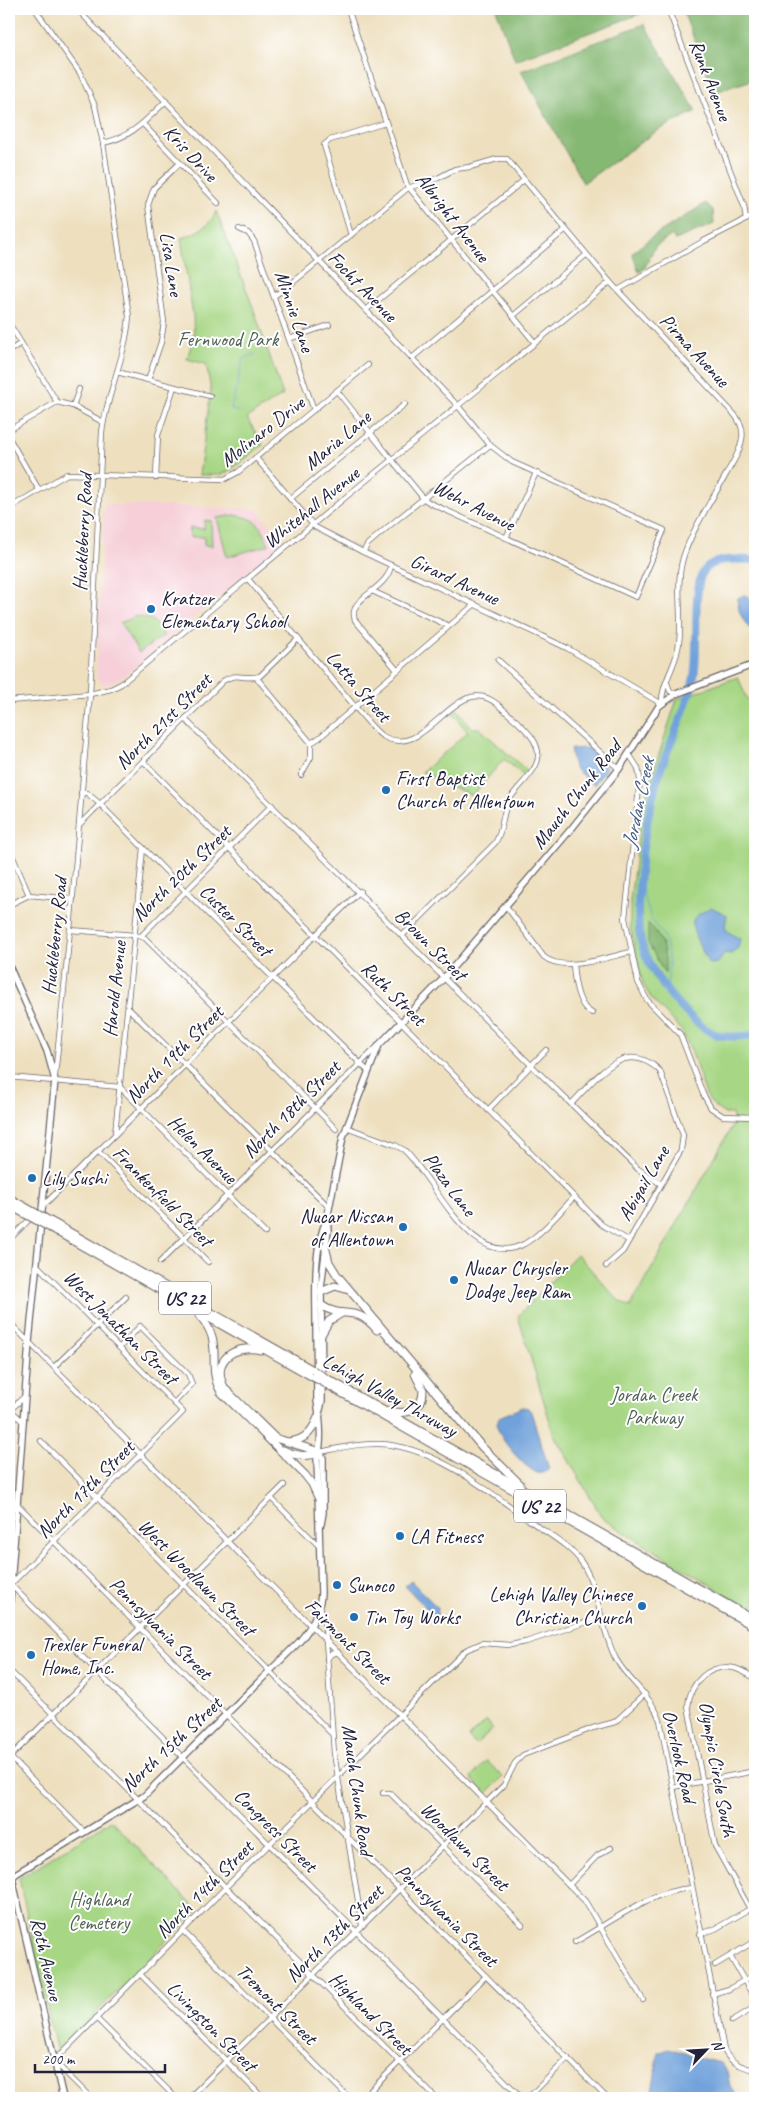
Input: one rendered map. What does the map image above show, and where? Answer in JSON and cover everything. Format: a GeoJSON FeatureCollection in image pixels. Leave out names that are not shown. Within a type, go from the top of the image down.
{"type":"FeatureCollection","features":[{"type":"Feature","properties":{"kind":"highway","name":"Lehigh Valley Thruway"},"geometry":{"type":"LineString","coordinates":[[9,1198],[55,1228],[193,1309],[269,1352],[313,1374]]}},
{"type":"Feature","properties":{"kind":"highway","name":"Lehigh Valley Thruway"},"geometry":{"type":"LineString","coordinates":[[9,1205],[55,1228],[755,1620]]}},
{"type":"Feature","properties":{"kind":"highway"},"geometry":{"type":"LineString","coordinates":[[325,1246],[333,1268],[351,1291],[488,1454],[535,1496]]}},
{"type":"Feature","properties":{"kind":"highway"},"geometry":{"type":"LineString","coordinates":[[318,1295],[335,1286],[342,1286],[351,1291]]}},
{"type":"Feature","properties":{"kind":"highway"},"geometry":{"type":"LineString","coordinates":[[321,1304],[332,1311],[356,1313],[368,1320],[422,1385],[423,1397],[414,1410],[403,1414],[382,1410]]}},
{"type":"Feature","properties":{"kind":"highway"},"geometry":{"type":"LineString","coordinates":[[193,1309],[207,1324],[214,1338],[215,1375],[219,1389],[225,1398],[307,1478],[318,1497]]}},
{"type":"Feature","properties":{"kind":"highway"},"geometry":{"type":"LineString","coordinates":[[321,1336],[329,1321],[344,1312]]}},
{"type":"Feature","properties":{"kind":"highway"},"geometry":{"type":"LineString","coordinates":[[269,1352],[250,1348],[237,1350],[223,1363],[221,1378],[229,1394],[269,1433],[284,1442],[320,1452]]}},
{"type":"Feature","properties":{"kind":"highway","name":"Lehigh Valley Thruway"},"geometry":{"type":"LineString","coordinates":[[326,1381],[755,1627]]}},
{"type":"Feature","properties":{"kind":"highway"},"geometry":{"type":"LineString","coordinates":[[284,1442],[298,1440],[308,1434],[320,1415]]}},
{"type":"Feature","properties":{"kind":"highway"},"geometry":{"type":"LineString","coordinates":[[274,1445],[297,1455],[309,1456],[320,1452]]}},
{"type":"Feature","properties":{"kind":"main road","name":"Mauch Chunk Road"},"geometry":{"type":"LineString","coordinates":[[444,978],[619,770],[653,714],[662,704],[676,694],[755,664]]}},
{"type":"Feature","properties":{"kind":"main road"},"geometry":{"type":"LineString","coordinates":[[9,966],[47,1051],[54,1080],[22,1422],[9,1612]]}},
{"type":"Feature","properties":{"kind":"main road","name":"North 18th Street"},"geometry":{"type":"LineString","coordinates":[[379,1045],[444,978]]}},
{"type":"Feature","properties":{"kind":"main road","name":"Mauch Chunk Road"},"geometry":{"type":"LineString","coordinates":[[320,1530],[323,1514],[322,1458],[320,1452],[322,1401],[321,1304],[318,1295],[327,1219],[346,1127],[379,1045]]}},
{"type":"Feature","properties":{"kind":"main road","name":"Mauch Chunk Road"},"geometry":{"type":"LineString","coordinates":[[320,1415],[317,1401],[318,1260],[323,1229],[327,1219]]}},
{"type":"Feature","properties":{"kind":"main road","name":"Mauch Chunk Road"},"geometry":{"type":"LineString","coordinates":[[312,1625],[319,1605],[320,1530],[317,1458],[320,1452]]}},
{"type":"Feature","properties":{"kind":"main road","name":"North 15th Street"},"geometry":{"type":"LineString","coordinates":[[10,1879],[144,1796],[299,1642],[312,1625]]}},
{"type":"Feature","properties":{"kind":"main road","name":"Roth Avenue"},"geometry":{"type":"LineString","coordinates":[[9,1865],[10,1879],[63,2098]]}},
{"type":"Feature","properties":{"kind":"street","name":"Huckleberry Road"},"geometry":{"type":"LineString","coordinates":[[35,9],[86,83],[99,119],[129,307],[128,325],[104,422],[90,694],[73,899],[54,1080]]}},
{"type":"Feature","properties":{"kind":"street","name":"Focht Avenue"},"geometry":{"type":"LineString","coordinates":[[77,9],[458,406],[490,445],[505,458],[664,530],[636,597]]}},
{"type":"Feature","properties":{"kind":"street","name":"Albright Avenue"},"geometry":{"type":"LineString","coordinates":[[348,9],[408,188],[535,343]]}},
{"type":"Feature","properties":{"kind":"street","name":"Runk Avenue"},"geometry":{"type":"LineString","coordinates":[[668,9],[744,206],[746,220]]}},
{"type":"Feature","properties":{"kind":"street"},"geometry":{"type":"LineString","coordinates":[[103,143],[126,137],[166,102]]}},
{"type":"Feature","properties":{"kind":"street"},"geometry":{"type":"LineString","coordinates":[[351,235],[324,148],[325,143],[385,123]]}},
{"type":"Feature","properties":{"kind":"street","name":"Kris Drive"},"geometry":{"type":"LineString","coordinates":[[143,124],[218,203]]}},
{"type":"Feature","properties":{"kind":"street","name":"Pirma Avenue"},"geometry":{"type":"LineString","coordinates":[[408,188],[438,178],[455,168],[470,167],[497,159],[507,159],[610,282],[734,414],[742,429],[742,439],[737,453],[696,530],[683,559],[680,586],[680,637],[676,658],[661,694],[662,704]]}},
{"type":"Feature","properties":{"kind":"street","name":"Lisa Lane"},"geometry":{"type":"LineString","coordinates":[[148,380],[161,342],[164,322],[148,205],[154,188],[180,163]]}},
{"type":"Feature","properties":{"kind":"street"},"geometry":{"type":"LineString","coordinates":[[366,310],[524,180]]}},
{"type":"Feature","properties":{"kind":"street"},"geometry":{"type":"LineString","coordinates":[[274,296],[408,188]]}},
{"type":"Feature","properties":{"kind":"street"},"geometry":{"type":"LineString","coordinates":[[618,290],[755,215]]}},
{"type":"Feature","properties":{"kind":"street","name":"Minnie Lane"},"geometry":{"type":"LineString","coordinates":[[239,229],[248,233],[254,241],[314,410]]}},
{"type":"Feature","properties":{"kind":"street"},"geometry":{"type":"LineString","coordinates":[[412,358],[565,230]]}},
{"type":"Feature","properties":{"kind":"street"},"geometry":{"type":"LineString","coordinates":[[513,316],[586,255]]}},
{"type":"Feature","properties":{"kind":"street","name":"Whitehall Avenue"},"geometry":{"type":"LineString","coordinates":[[9,701],[90,694],[122,684],[312,525],[610,282]]}},
{"type":"Feature","properties":{"kind":"street"},"geometry":{"type":"LineString","coordinates":[[9,323],[57,402]]}},
{"type":"Feature","properties":{"kind":"street"},"geometry":{"type":"LineString","coordinates":[[288,339],[329,325]]}},
{"type":"Feature","properties":{"kind":"street"},"geometry":{"type":"LineString","coordinates":[[9,350],[21,343]]}},
{"type":"Feature","properties":{"kind":"street","name":"Molinaro Drive"},"geometry":{"type":"LineString","coordinates":[[9,508],[67,474],[225,479],[256,458],[368,364]]}},
{"type":"Feature","properties":{"kind":"street"},"geometry":{"type":"LineString","coordinates":[[117,372],[210,396]]}},
{"type":"Feature","properties":{"kind":"street"},"geometry":{"type":"LineString","coordinates":[[156,478],[158,435],[174,387]]}},
{"type":"Feature","properties":{"kind":"street"},"geometry":{"type":"LineString","coordinates":[[73,406],[79,389]]}},
{"type":"Feature","properties":{"kind":"street","name":"Wehr Avenue"},"geometry":{"type":"LineString","coordinates":[[337,391],[424,499],[452,514],[636,597]]}},
{"type":"Feature","properties":{"kind":"street"},"geometry":{"type":"LineString","coordinates":[[9,430],[57,402],[73,406],[104,422]]}},
{"type":"Feature","properties":{"kind":"street","name":"Maria Lane"},"geometry":{"type":"LineString","coordinates":[[290,499],[405,404]]}},
{"type":"Feature","properties":{"kind":"street"},"geometry":{"type":"LineString","coordinates":[[9,438],[39,490]]}},
{"type":"Feature","properties":{"kind":"street"},"geometry":{"type":"LineString","coordinates":[[363,552],[368,544],[490,445]]}},
{"type":"Feature","properties":{"kind":"street","name":"Girard Avenue"},"geometry":{"type":"LineString","coordinates":[[256,458],[312,525],[363,552],[567,648],[662,704]]}},
{"type":"Feature","properties":{"kind":"street"},"geometry":{"type":"LineString","coordinates":[[506,538],[536,473]]}},
{"type":"Feature","properties":{"kind":"street"},"geometry":{"type":"LineString","coordinates":[[391,565],[386,578],[356,604],[353,609],[354,617],[398,670]]}},
{"type":"Feature","properties":{"kind":"street","name":"Latta Street"},"geometry":{"type":"LineString","coordinates":[[248,579],[355,706],[382,735],[400,741],[416,736],[465,699],[475,696],[486,698],[497,704],[530,734],[538,749],[538,760],[534,770],[508,802],[501,831],[495,843],[402,936]]}},
{"type":"Feature","properties":{"kind":"street"},"geometry":{"type":"LineString","coordinates":[[372,591],[449,626]]}},
{"type":"Feature","properties":{"kind":"street"},"geometry":{"type":"LineString","coordinates":[[311,743],[475,604]]}},
{"type":"Feature","properties":{"kind":"street"},"geometry":{"type":"LineString","coordinates":[[298,639],[263,673],[256,677],[311,743],[311,757],[301,775]]}},
{"type":"Feature","properties":{"kind":"street"},"geometry":{"type":"LineString","coordinates":[[498,660],[619,770]]}},
{"type":"Feature","properties":{"kind":"street","name":"North 21st Street"},"geometry":{"type":"LineString","coordinates":[[79,825],[228,677],[236,675],[256,677]]}},
{"type":"Feature","properties":{"kind":"street"},"geometry":{"type":"LineString","coordinates":[[667,681],[670,691],[676,694]]}},
{"type":"Feature","properties":{"kind":"street","name":"Brown Street"},"geometry":{"type":"LineString","coordinates":[[185,719],[360,891],[402,936],[531,1065],[638,1169],[661,1184]]}},
{"type":"Feature","properties":{"kind":"street"},"geometry":{"type":"LineString","coordinates":[[629,754],[638,768],[640,779],[626,907],[626,925],[638,982],[643,994],[653,1007],[680,1034],[706,1100],[714,1112],[732,1117],[755,1117]]}},
{"type":"Feature","properties":{"kind":"street","name":"Ruth Street"},"geometry":{"type":"LineString","coordinates":[[143,761],[602,1225],[628,1240]]}},
{"type":"Feature","properties":{"kind":"street","name":"Custer Street"},"geometry":{"type":"LineString","coordinates":[[82,793],[87,793],[100,804],[272,978],[368,1071]]}},
{"type":"Feature","properties":{"kind":"street","name":"North 20th Street"},"geometry":{"type":"LineString","coordinates":[[70,930],[138,935],[186,891],[272,805]]}},
{"type":"Feature","properties":{"kind":"street"},"geometry":{"type":"LineString","coordinates":[[9,848],[29,895]]}},
{"type":"Feature","properties":{"kind":"street","name":"Harold Avenue"},"geometry":{"type":"LineString","coordinates":[[115,1134],[128,1008],[138,935],[143,848]]}},
{"type":"Feature","properties":{"kind":"street","name":"North 19th Street"},"geometry":{"type":"LineString","coordinates":[[9,1240],[360,891]]}},
{"type":"Feature","properties":{"kind":"street"},"geometry":{"type":"LineString","coordinates":[[9,905],[29,895],[73,899]]}},
{"type":"Feature","properties":{"kind":"street"},"geometry":{"type":"LineString","coordinates":[[506,906],[548,960],[557,964],[574,964],[631,952]]}},
{"type":"Feature","properties":{"kind":"street"},"geometry":{"type":"LineString","coordinates":[[138,935],[145,938],[336,1129]]}},
{"type":"Feature","properties":{"kind":"street"},"geometry":{"type":"LineString","coordinates":[[574,964],[576,981],[584,1007],[592,1013]]}},
{"type":"Feature","properties":{"kind":"street"},"geometry":{"type":"LineString","coordinates":[[128,1008],[329,1208]]}},
{"type":"Feature","properties":{"kind":"street","name":"North 18th Street"},"geometry":{"type":"LineString","coordinates":[[160,1262],[379,1045]]}},
{"type":"Feature","properties":{"kind":"street"},"geometry":{"type":"LineString","coordinates":[[488,1110],[546,1050]]}},
{"type":"Feature","properties":{"kind":"street","name":"Abigail Lane"},"geometry":{"type":"LineString","coordinates":[[571,1104],[617,1061],[630,1056],[642,1058],[660,1070],[683,1135],[681,1150],[623,1251],[606,1266]]}},
{"type":"Feature","properties":{"kind":"street"},"geometry":{"type":"LineString","coordinates":[[9,1076],[120,1087]]}},
{"type":"Feature","properties":{"kind":"street","name":"Helen Avenue"},"geometry":{"type":"LineString","coordinates":[[120,1087],[265,1232]]}},
{"type":"Feature","properties":{"kind":"street","name":"Plaza Lane"},"geometry":{"type":"LineString","coordinates":[[346,1127],[404,1150],[464,1228],[481,1243],[494,1248],[507,1249],[529,1240],[544,1228],[574,1197]]}},
{"type":"Feature","properties":{"kind":"street","name":"Frankenfield Street"},"geometry":{"type":"LineString","coordinates":[[98,1151],[208,1262]]}},
{"type":"Feature","properties":{"kind":"street","name":"West Jonathan Street"},"geometry":{"type":"LineString","coordinates":[[36,1264],[183,1412]]}},
{"type":"Feature","properties":{"kind":"street"},"geometry":{"type":"LineString","coordinates":[[54,1367],[126,1297]]}},
{"type":"Feature","properties":{"kind":"street","name":"Fairmont Street"},"geometry":{"type":"LineString","coordinates":[[9,1322],[584,1901],[643,2000]]}},
{"type":"Feature","properties":{"kind":"street"},"geometry":{"type":"LineString","coordinates":[[120,1347],[140,1326],[192,1380],[192,1384],[174,1403]]}},
{"type":"Feature","properties":{"kind":"street"},"geometry":{"type":"LineString","coordinates":[[22,1422],[9,1410],[25,1396]]}},
{"type":"Feature","properties":{"kind":"street","name":"North 17th Street"},"geometry":{"type":"LineString","coordinates":[[10,1585],[183,1412]]}},
{"type":"Feature","properties":{"kind":"street","name":"West Woodlawn Street"},"geometry":{"type":"LineString","coordinates":[[41,1442],[332,1734]]}},
{"type":"Feature","properties":{"kind":"street","name":"Overlook Road"},"geometry":{"type":"LineString","coordinates":[[320,1452],[364,1444],[389,1444],[422,1453],[491,1492],[577,1556],[585,1568],[616,1658],[653,1704],[660,1720],[722,2044],[726,2054],[737,2064],[755,2070]]}},
{"type":"Feature","properties":{"kind":"street"},"geometry":{"type":"LineString","coordinates":[[84,1832],[9,1758],[284,1485]]}},
{"type":"Feature","properties":{"kind":"street","name":"Pennsylvania Street"},"geometry":{"type":"LineString","coordinates":[[9,1496],[607,2098]]}},
{"type":"Feature","properties":{"kind":"street"},"geometry":{"type":"LineString","coordinates":[[271,1498],[320,1547]]}},
{"type":"Feature","properties":{"kind":"street","name":"Congress Street"},"geometry":{"type":"LineString","coordinates":[[10,1585],[522,2098]]}},
{"type":"Feature","properties":{"kind":"street","name":"Mauch Chunk Road"},"geometry":{"type":"LineString","coordinates":[[319,1605],[325,1622],[332,1734],[362,1925]]}},
{"type":"Feature","properties":{"kind":"street","name":"North 14th Street"},"geometry":{"type":"LineString","coordinates":[[54,2061],[226,1887],[471,1646],[488,1643],[516,1645],[602,1618]]}},
{"type":"Feature","properties":{"kind":"street"},"geometry":{"type":"LineString","coordinates":[[327,1659],[331,1654],[338,1652]]}},
{"type":"Feature","properties":{"kind":"street","name":"Olympic Circle South"},"geometry":{"type":"LineString","coordinates":[[750,1910],[715,1846],[689,1711],[689,1700],[693,1688],[700,1678],[718,1668],[733,1668],[755,1678]]}},
{"type":"Feature","properties":{"kind":"street"},"geometry":{"type":"LineString","coordinates":[[9,1670],[53,1715]]}},
{"type":"Feature","properties":{"kind":"street","name":"North 13th Street"},"geometry":{"type":"LineString","coordinates":[[188,2098],[504,1785],[515,1763],[523,1755],[593,1728],[613,1723],[645,1694]]}},
{"type":"Feature","properties":{"kind":"street","name":"Highland Street"},"geometry":{"type":"LineString","coordinates":[[53,1715],[436,2098]]}},
{"type":"Feature","properties":{"kind":"street"},"geometry":{"type":"LineString","coordinates":[[672,1787],[755,1771]]}},
{"type":"Feature","properties":{"kind":"street","name":"Woodlawn Street"},"geometry":{"type":"LineString","coordinates":[[383,1793],[390,1793],[522,1925]]}},
{"type":"Feature","properties":{"kind":"street"},"geometry":{"type":"LineString","coordinates":[[569,1885],[598,1855],[611,1848]]}},
{"type":"Feature","properties":{"kind":"street"},"geometry":{"type":"LineString","coordinates":[[575,1942],[664,1893],[692,1888]]}},
{"type":"Feature","properties":{"kind":"street"},"geometry":{"type":"LineString","coordinates":[[700,1934],[715,1930],[755,1906]]}},
{"type":"Feature","properties":{"kind":"street","name":"Tremont Street"},"geometry":{"type":"LineString","coordinates":[[183,1931],[349,2098]]}},
{"type":"Feature","properties":{"kind":"street"},"geometry":{"type":"LineString","coordinates":[[715,1965],[755,1941]]}},
{"type":"Feature","properties":{"kind":"street"},"geometry":{"type":"LineString","coordinates":[[730,1956],[755,1999]]}},
{"type":"Feature","properties":{"kind":"street","name":"Livingston Street"},"geometry":{"type":"LineString","coordinates":[[140,1974],[263,2098]]}},
{"type":"Feature","properties":{"kind":"street"},"geometry":{"type":"LineString","coordinates":[[712,1994],[729,1989],[755,1974]]}},
{"type":"Feature","properties":{"kind":"street"},"geometry":{"type":"LineString","coordinates":[[363,2098],[486,1976]]}},
{"type":"Feature","properties":{"kind":"street"},"geometry":{"type":"LineString","coordinates":[[732,2021],[755,2007]]}},
{"type":"Feature","properties":{"kind":"street"},"geometry":{"type":"LineString","coordinates":[[96,2018],[176,2098]]}},
{"type":"Feature","properties":{"kind":"street"},"geometry":{"type":"LineString","coordinates":[[528,2098],[568,2058]]}},
{"type":"Feature","properties":{"kind":"street"},"geometry":{"type":"LineString","coordinates":[[54,2061],[91,2098]]}},
{"type":"Feature","properties":{"kind":"shaded area","name":"Kratzer Elementary School"},"geometry":{"type":"Polygon","coordinates":[[[104,504],[257,509],[284,542],[123,677],[106,685],[102,684],[96,676],[104,504]]]}},
{"type":"Feature","properties":{"kind":"green space"},"geometry":{"type":"Polygon","coordinates":[[[496,9],[637,9],[640,14],[515,60],[496,9]]]}},
{"type":"Feature","properties":{"kind":"green space"},"geometry":{"type":"Polygon","coordinates":[[[682,9],[755,9],[755,79],[715,92],[682,9]]]}},
{"type":"Feature","properties":{"kind":"green space"},"geometry":{"type":"Polygon","coordinates":[[[644,24],[696,111],[657,131],[583,183],[521,71],[644,24]]]}},
{"type":"Feature","properties":{"kind":"green space"},"geometry":{"type":"Polygon","coordinates":[[[706,203],[713,210],[714,224],[675,240],[672,235],[655,247],[644,269],[639,272],[632,253],[652,237],[706,203]]]}},
{"type":"Feature","properties":{"kind":"green space","name":"Fernwood Park"},"geometry":{"type":"Polygon","coordinates":[[[216,211],[253,307],[283,395],[247,418],[263,445],[228,472],[220,475],[199,475],[211,390],[206,364],[187,359],[194,336],[193,316],[181,238],[207,225],[216,211]]]}},
{"type":"Feature","properties":{"kind":"green space"},"geometry":{"type":"Polygon","coordinates":[[[235,515],[249,518],[257,523],[269,545],[227,557],[217,518],[235,515]]]}},
{"type":"Feature","properties":{"kind":"green space"},"geometry":{"type":"Polygon","coordinates":[[[205,520],[211,521],[212,546],[204,545],[204,537],[190,537],[190,528],[204,529],[205,520]]]}},
{"type":"Feature","properties":{"kind":"green space"},"geometry":{"type":"Polygon","coordinates":[[[137,616],[152,620],[164,635],[139,653],[120,623],[137,616]]]}},
{"type":"Feature","properties":{"kind":"green space","name":"Jordan Creek Parkway"},"geometry":{"type":"Polygon","coordinates":[[[738,677],[746,697],[755,709],[755,1605],[748,1608],[603,1519],[554,1435],[518,1316],[577,1254],[617,1299],[630,1307],[734,1123],[732,1114],[725,1114],[707,1098],[691,1050],[681,1030],[651,998],[643,984],[630,927],[630,901],[642,807],[677,699],[738,677]]]}},
{"type":"Feature","properties":{"kind":"green space"},"geometry":{"type":"Polygon","coordinates":[[[457,709],[472,728],[479,728],[527,771],[524,776],[504,759],[472,796],[422,772],[468,732],[452,713],[457,709]]]}},
{"type":"Feature","properties":{"kind":"green space"},"geometry":{"type":"Polygon","coordinates":[[[648,923],[662,946],[665,959],[665,974],[648,943],[648,923]]]}},
{"type":"Feature","properties":{"kind":"green space"},"geometry":{"type":"Polygon","coordinates":[[[487,1721],[493,1729],[476,1745],[468,1737],[487,1721]]]}},
{"type":"Feature","properties":{"kind":"green space"},"geometry":{"type":"Polygon","coordinates":[[[487,1761],[503,1777],[486,1794],[471,1778],[487,1761]]]}},
{"type":"Feature","properties":{"kind":"green space","name":"Highland Cemetery"},"geometry":{"type":"Polygon","coordinates":[[[111,1820],[197,1910],[57,2053],[19,1878],[111,1820]]]}},
{"type":"Feature","properties":{"kind":"water"},"geometry":{"type":"Polygon","coordinates":[[[744,595],[749,597],[754,605],[755,629],[750,629],[739,610],[738,598],[744,595]]]}},
{"type":"Feature","properties":{"kind":"water"},"geometry":{"type":"Polygon","coordinates":[[[589,748],[607,768],[594,785],[574,768],[570,749],[589,748]]]}},
{"type":"Feature","properties":{"kind":"water"},"geometry":{"type":"Polygon","coordinates":[[[711,907],[727,915],[725,926],[727,931],[740,939],[738,948],[731,954],[725,953],[718,963],[709,964],[695,935],[693,923],[697,915],[711,907]]]}},
{"type":"Feature","properties":{"kind":"water"},"geometry":{"type":"Polygon","coordinates":[[[523,1407],[528,1408],[531,1412],[549,1469],[542,1473],[533,1471],[519,1459],[506,1444],[498,1429],[499,1417],[523,1407]]]}},
{"type":"Feature","properties":{"kind":"water"},"geometry":{"type":"Polygon","coordinates":[[[411,1581],[438,1608],[437,1619],[405,1586],[411,1581]]]}},
{"type":"Feature","properties":{"kind":"water"},"geometry":{"type":"Polygon","coordinates":[[[668,2048],[721,2063],[727,2071],[730,2086],[738,2098],[677,2098],[652,2091],[659,2052],[668,2048]]]}},
{"type":"Feature","properties":{"kind":"waterway"},"geometry":{"type":"LineString","coordinates":[[239,411],[231,410],[243,359],[255,354]]}},
{"type":"Feature","properties":{"kind":"waterway","name":"Jordan Creek"},"geometry":{"type":"LineString","coordinates":[[755,560],[720,561],[713,563],[703,572],[698,592],[694,677],[656,784],[645,837],[638,895],[641,940],[652,969],[664,987],[681,1007],[707,1030],[718,1035],[727,1036],[755,1035]]}},
{"type":"Feature","properties":{"kind":"waterway"},"geometry":{"type":"LineString","coordinates":[[640,883],[652,921],[663,935],[667,948],[669,966],[667,991]]}},
{"type":"Feature","properties":{"kind":"place","name":"Kratzer Elementary School"},"geometry":{"type":"Point","coordinates":[151,609]}},
{"type":"Feature","properties":{"kind":"place","name":"First Baptist Church of Allentown"},"geometry":{"type":"Point","coordinates":[386,790]}},
{"type":"Feature","properties":{"kind":"place","name":"Lily Sushi"},"geometry":{"type":"Point","coordinates":[32,1178]}},
{"type":"Feature","properties":{"kind":"place","name":"Nucar Nissan of Allentown"},"geometry":{"type":"Point","coordinates":[403,1227]}},
{"type":"Feature","properties":{"kind":"place","name":"Nucar Chrysler Dodge Jeep Ram"},"geometry":{"type":"Point","coordinates":[454,1280]}},
{"type":"Feature","properties":{"kind":"place","name":"LA Fitness"},"geometry":{"type":"Point","coordinates":[400,1536]}},
{"type":"Feature","properties":{"kind":"place","name":"Sunoco"},"geometry":{"type":"Point","coordinates":[337,1585]}},
{"type":"Feature","properties":{"kind":"place","name":"Lehigh Valley Chinese Christian Church"},"geometry":{"type":"Point","coordinates":[642,1606]}},
{"type":"Feature","properties":{"kind":"place","name":"Tin Toy Works"},"geometry":{"type":"Point","coordinates":[354,1617]}},
{"type":"Feature","properties":{"kind":"place","name":"Trexler Funeral Home, Inc."},"geometry":{"type":"Point","coordinates":[31,1655]}}]}
